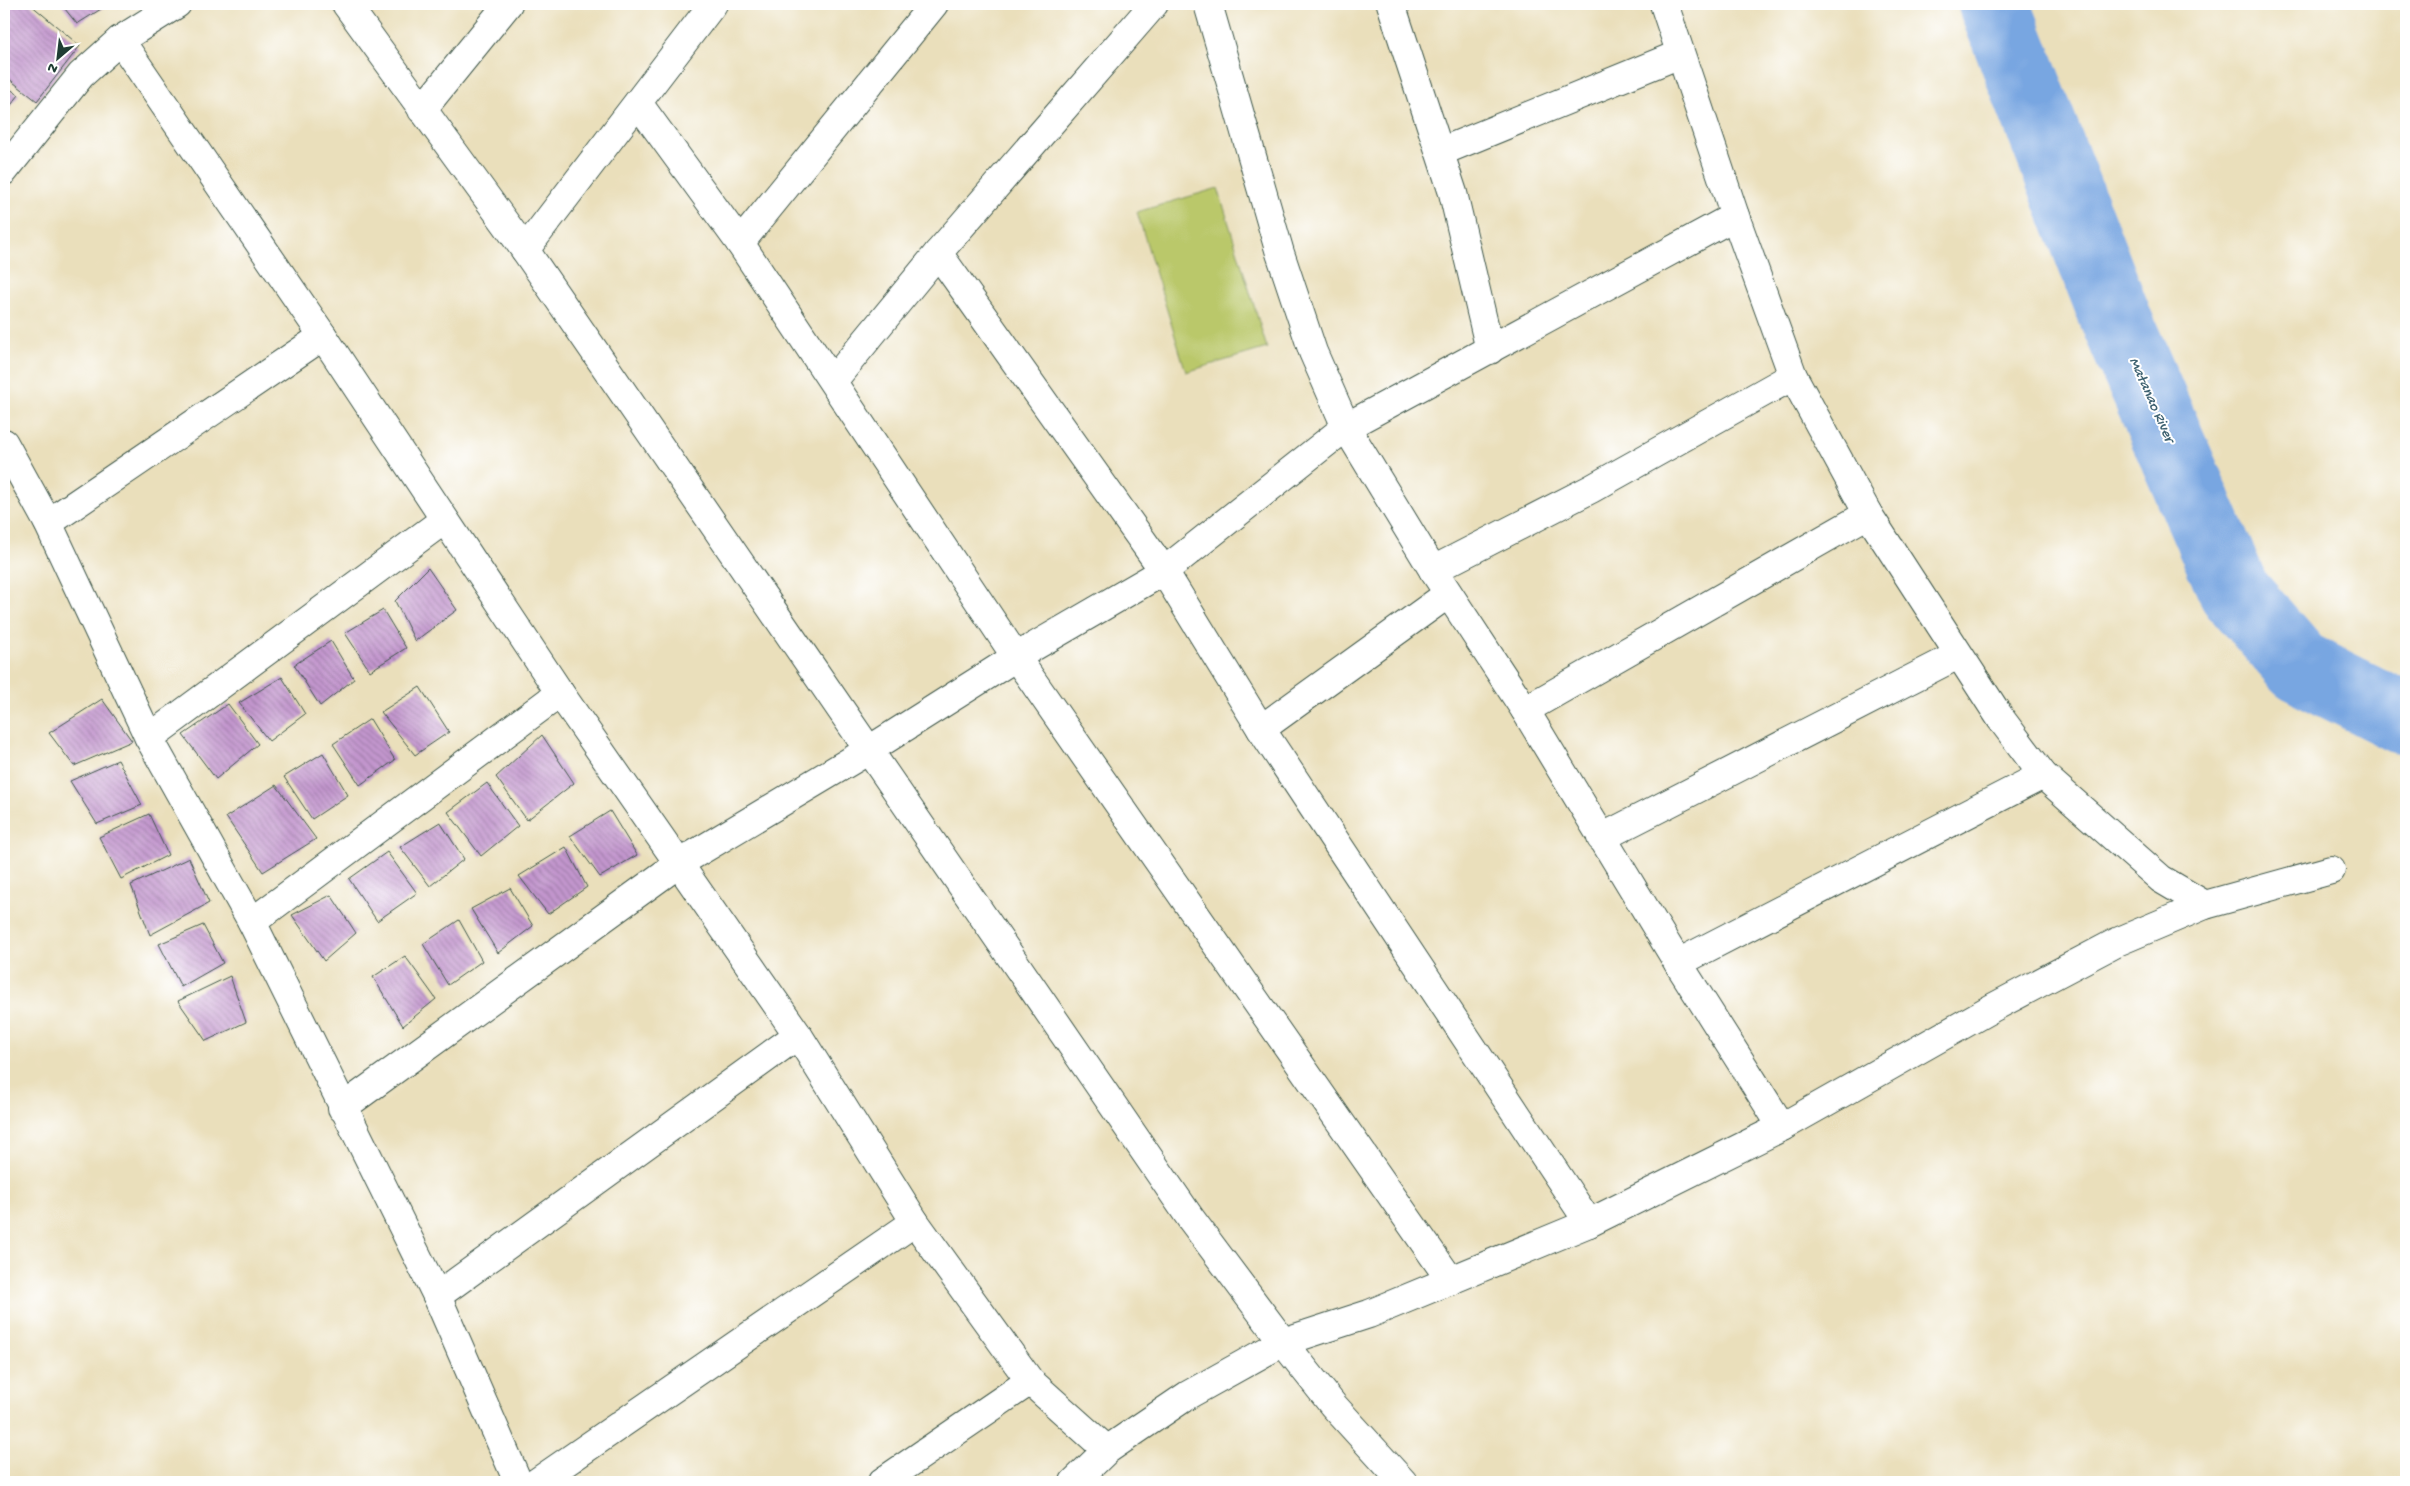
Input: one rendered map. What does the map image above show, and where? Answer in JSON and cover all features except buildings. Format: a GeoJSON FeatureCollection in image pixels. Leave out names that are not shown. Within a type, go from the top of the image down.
{"type":"FeatureCollection","features":[{"type":"Feature","properties":{"kind":"street"},"geometry":{"type":"LineString","coordinates":[[4,171],[81,74],[120,40],[178,4]]}},
{"type":"Feature","properties":{"kind":"street"},"geometry":{"type":"LineString","coordinates":[[346,4],[525,250],[1191,1219],[1283,1342],[1333,1405],[1404,1482]]}},
{"type":"Feature","properties":{"kind":"street"},"geometry":{"type":"LineString","coordinates":[[422,110],[508,4]]}},
{"type":"Feature","properties":{"kind":"street"},"geometry":{"type":"LineString","coordinates":[[525,250],[713,4]]}},
{"type":"Feature","properties":{"kind":"street"},"geometry":{"type":"LineString","coordinates":[[740,243],[934,4]]}},
{"type":"Feature","properties":{"kind":"street"},"geometry":{"type":"LineString","coordinates":[[833,380],[938,253],[1154,4]]}},
{"type":"Feature","properties":{"kind":"street"},"geometry":{"type":"LineString","coordinates":[[1208,4],[1280,253],[1313,352],[1346,427],[1448,594],[1525,710],[1678,963],[1782,1127]]}},
{"type":"Feature","properties":{"kind":"street"},"geometry":{"type":"LineString","coordinates":[[1391,4],[1453,192],[1490,350]]}},
{"type":"Feature","properties":{"kind":"street"},"geometry":{"type":"LineString","coordinates":[[1664,4],[1735,216],[1793,376],[1868,514],[1958,655],[2001,719],[2043,775],[2161,879],[2205,904]]}},
{"type":"Feature","properties":{"kind":"street"},"geometry":{"type":"LineString","coordinates":[[120,40],[323,336],[560,693],[798,1035],[915,1222],[1030,1381],[1107,1450]]}},
{"type":"Feature","properties":{"kind":"street"},"geometry":{"type":"LineString","coordinates":[[1440,152],[1680,54]]}},
{"type":"Feature","properties":{"kind":"street"},"geometry":{"type":"LineString","coordinates":[[638,103],[740,243],[1016,657],[1451,1281]]}},
{"type":"Feature","properties":{"kind":"street"},"geometry":{"type":"LineString","coordinates":[[342,1108],[678,864],[869,750],[1016,657],[1164,571],[1346,427],[1735,216]]}},
{"type":"Feature","properties":{"kind":"street"},"geometry":{"type":"LineString","coordinates":[[938,253],[1164,571],[1261,729],[1589,1222]]}},
{"type":"Feature","properties":{"kind":"street"},"geometry":{"type":"LineString","coordinates":[[48,522],[323,336]]}},
{"type":"Feature","properties":{"kind":"street"},"geometry":{"type":"LineString","coordinates":[[1433,570],[1591,489],[1793,376]]}},
{"type":"Feature","properties":{"kind":"street"},"geometry":{"type":"LineString","coordinates":[[4,443],[48,522],[149,738],[252,922],[342,1108],[437,1296],[518,1482]]}},
{"type":"Feature","properties":{"kind":"street"},"geometry":{"type":"LineString","coordinates":[[1525,710],[1868,514]]}},
{"type":"Feature","properties":{"kind":"street"},"geometry":{"type":"LineString","coordinates":[[149,738],[444,520]]}},
{"type":"Feature","properties":{"kind":"street"},"geometry":{"type":"LineString","coordinates":[[1261,729],[1448,594]]}},
{"type":"Feature","properties":{"kind":"street"},"geometry":{"type":"LineString","coordinates":[[1601,838],[1958,655]]}},
{"type":"Feature","properties":{"kind":"street"},"geometry":{"type":"LineString","coordinates":[[252,922],[560,693]]}},
{"type":"Feature","properties":{"kind":"street"},"geometry":{"type":"LineString","coordinates":[[1678,963],[2043,775]]}},
{"type":"Feature","properties":{"kind":"street"},"geometry":{"type":"LineString","coordinates":[[1074,1482],[1107,1450],[1188,1394],[1283,1342],[1369,1314],[1589,1222],[1782,1127],[1994,1007],[2117,942],[2205,904],[2331,870]]}},
{"type":"Feature","properties":{"kind":"street"},"geometry":{"type":"LineString","coordinates":[[437,1296],[798,1035]]}},
{"type":"Feature","properties":{"kind":"street"},"geometry":{"type":"LineString","coordinates":[[537,1482],[915,1222]]}},
{"type":"Feature","properties":{"kind":"street"},"geometry":{"type":"LineString","coordinates":[[882,1482],[1030,1381]]}},
{"type":"Feature","properties":{"kind":"green space"},"geometry":{"type":"Polygon","coordinates":[[[1218,188],[1267,348],[1186,372],[1137,212],[1218,188]]]}},
{"type":"Feature","properties":{"kind":"waterway","name":"Matanao River"},"geometry":{"type":"LineString","coordinates":[[1994,4],[2118,324],[2234,591],[2299,666],[2402,718],[2406,718]]}}]}
